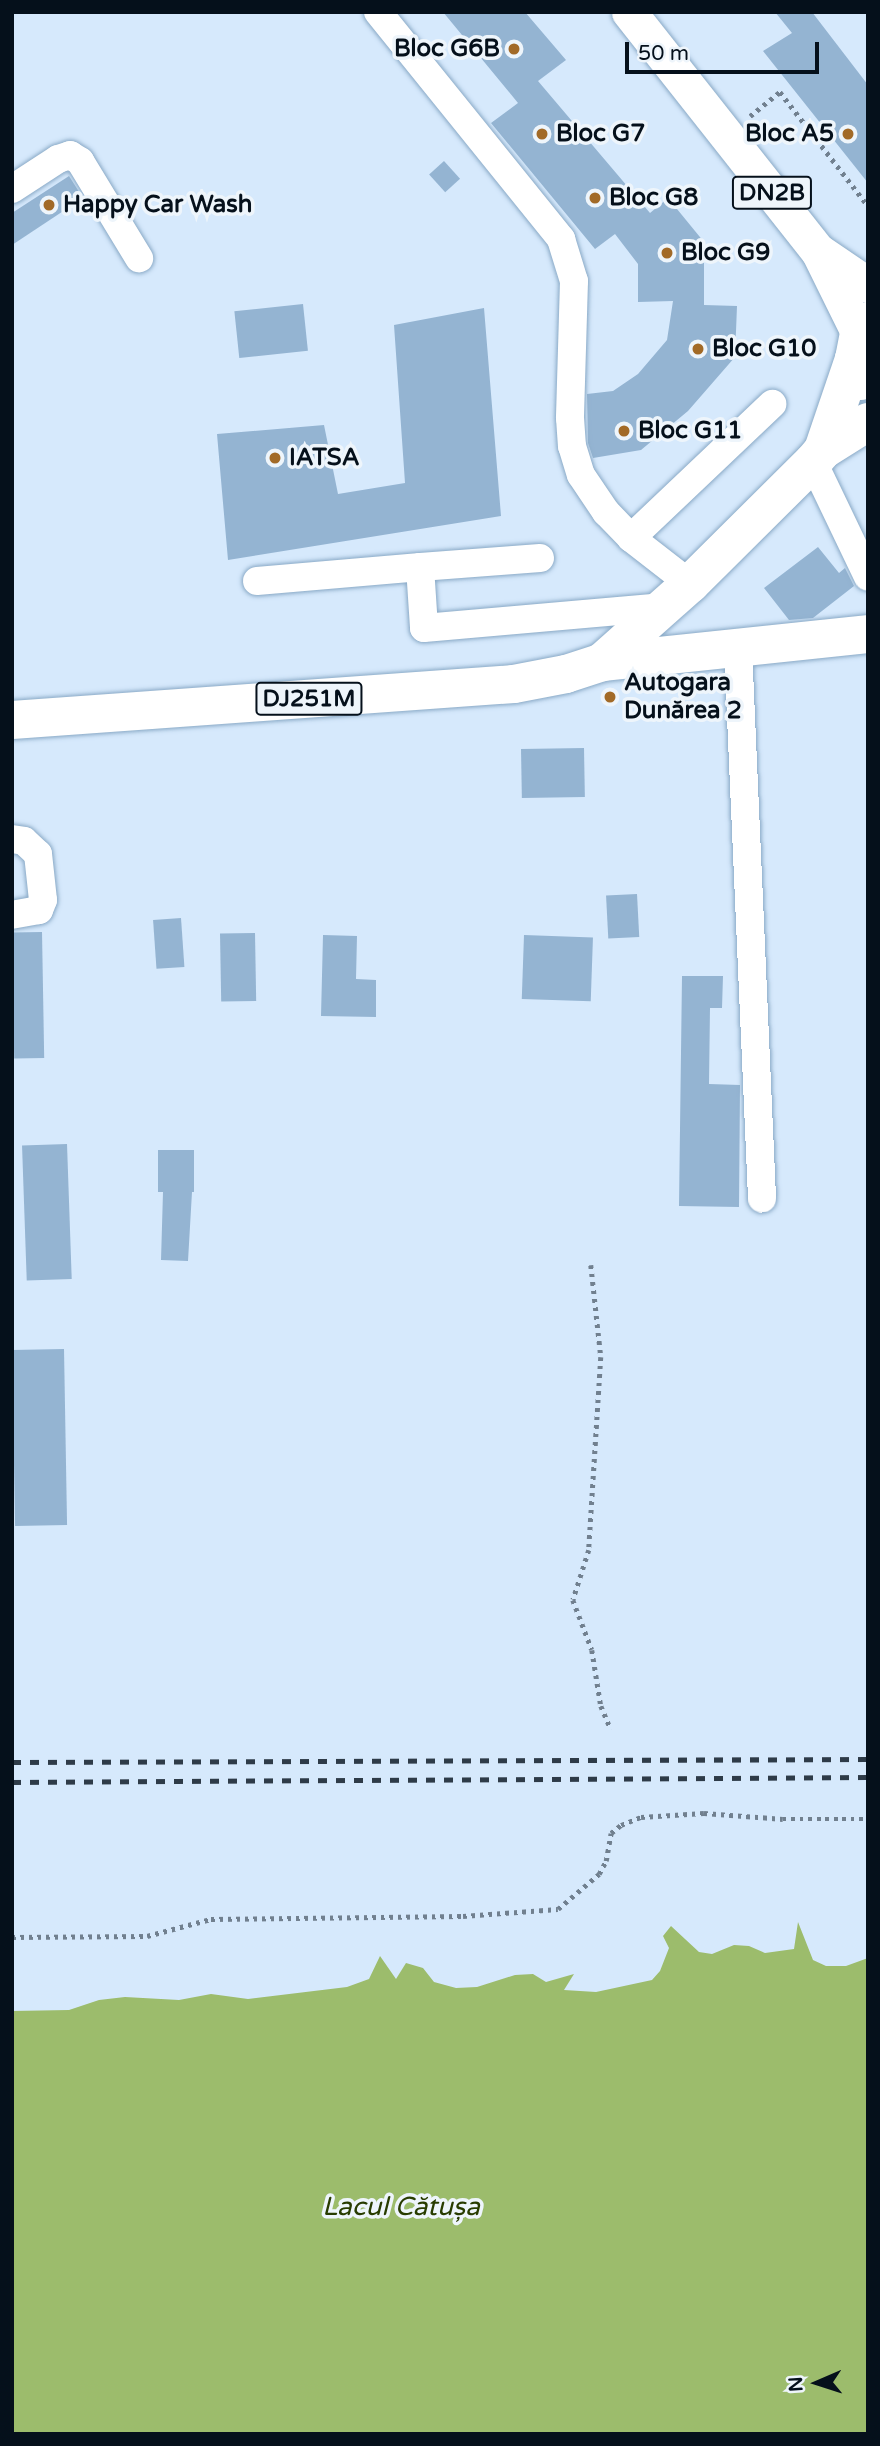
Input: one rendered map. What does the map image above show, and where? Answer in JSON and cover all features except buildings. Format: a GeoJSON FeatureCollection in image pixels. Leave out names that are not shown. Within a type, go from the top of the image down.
{"type":"FeatureCollection","features":[{"type":"Feature","properties":{"kind":"highway","name":"DJ251M"},"geometry":{"type":"LineString","coordinates":[[818,456],[862,350]]}},
{"type":"Feature","properties":{"kind":"highway","name":"DJ251M"},"geometry":{"type":"LineString","coordinates":[[602,662],[677,595],[818,456],[868,422]]}},
{"type":"Feature","properties":{"kind":"highway","name":"DJ251M"},"geometry":{"type":"LineString","coordinates":[[12,720],[514,684],[566,674],[602,662],[868,634]]}},
{"type":"Feature","properties":{"kind":"main road","name":"DN2B"},"geometry":{"type":"LineString","coordinates":[[629,12],[818,251],[862,350]]}},
{"type":"Feature","properties":{"kind":"main road","name":"DN2B"},"geometry":{"type":"LineString","coordinates":[[818,251],[868,285]]}},
{"type":"Feature","properties":{"kind":"street"},"geometry":{"type":"LineString","coordinates":[[378,12],[561,239],[574,281],[570,418],[572,446],[581,475],[606,512],[677,595]]}},
{"type":"Feature","properties":{"kind":"street"},"geometry":{"type":"LineString","coordinates":[[12,189],[58,159],[69,155],[80,161],[139,258]]}},
{"type":"Feature","properties":{"kind":"street"},"geometry":{"type":"LineString","coordinates":[[631,538],[772,404]]}},
{"type":"Feature","properties":{"kind":"street"},"geometry":{"type":"LineString","coordinates":[[818,456],[868,577]]}},
{"type":"Feature","properties":{"kind":"street"},"geometry":{"type":"LineString","coordinates":[[257,581],[540,558]]}},
{"type":"Feature","properties":{"kind":"street"},"geometry":{"type":"LineString","coordinates":[[420,567],[424,628],[677,595]]}},
{"type":"Feature","properties":{"kind":"street"},"geometry":{"type":"LineString","coordinates":[[738,648],[762,1198]]}},
{"type":"Feature","properties":{"kind":"street"},"geometry":{"type":"LineString","coordinates":[[12,839],[24,841],[38,854],[43,900],[39,910],[12,915]]}},
{"type":"Feature","properties":{"kind":"path"},"geometry":{"type":"LineString","coordinates":[[748,117],[780,92],[868,206]]}},
{"type":"Feature","properties":{"kind":"path"},"geometry":{"type":"LineString","coordinates":[[591,1265],[601,1357],[589,1550],[573,1600],[592,1650],[601,1706],[611,1729]]}},
{"type":"Feature","properties":{"kind":"path"},"geometry":{"type":"LineString","coordinates":[[12,1937],[147,1936],[211,1919],[463,1916],[558,1909],[599,1874],[606,1861],[611,1833],[641,1817],[663,1814],[868,1819]]}},
{"type":"Feature","properties":{"kind":"water","name":"Lacul Cătușa"},"geometry":{"type":"Polygon","coordinates":[[[798,1922],[813,1960],[826,1966],[846,1966],[868,1958],[868,2434],[12,2434],[12,2011],[69,2010],[99,2000],[125,1997],[179,2000],[211,1994],[248,1999],[347,1987],[369,1979],[380,1956],[396,1979],[406,1963],[423,1968],[434,1982],[456,1988],[477,1987],[515,1975],[533,1974],[546,1982],[574,1974],[564,1990],[596,1992],[652,1980],[660,1971],[669,1948],[663,1936],[671,1926],[699,1952],[712,1954],[734,1945],[749,1946],[765,1953],[794,1949],[798,1922]]]}},
{"type":"Feature","properties":{"kind":"railway"},"geometry":{"type":"LineString","coordinates":[[12,1762],[868,1759]]}},
{"type":"Feature","properties":{"kind":"railway"},"geometry":{"type":"LineString","coordinates":[[12,1782],[868,1777]]}},
{"type":"Feature","properties":{"kind":"place","name":"Bloc G6B"},"geometry":{"type":"Point","coordinates":[514,49]}},
{"type":"Feature","properties":{"kind":"place","name":"Bloc G7"},"geometry":{"type":"Point","coordinates":[542,134]}},
{"type":"Feature","properties":{"kind":"place","name":"Bloc A5"},"geometry":{"type":"Point","coordinates":[848,134]}},
{"type":"Feature","properties":{"kind":"place","name":"Bloc G8"},"geometry":{"type":"Point","coordinates":[595,198]}},
{"type":"Feature","properties":{"kind":"place","name":"Happy Car Wash"},"geometry":{"type":"Point","coordinates":[49,205]}},
{"type":"Feature","properties":{"kind":"place","name":"Bloc G9"},"geometry":{"type":"Point","coordinates":[667,253]}},
{"type":"Feature","properties":{"kind":"place","name":"Bloc G10"},"geometry":{"type":"Point","coordinates":[698,349]}},
{"type":"Feature","properties":{"kind":"place","name":"Bloc G11"},"geometry":{"type":"Point","coordinates":[624,431]}},
{"type":"Feature","properties":{"kind":"place","name":"IATSA"},"geometry":{"type":"Point","coordinates":[275,458]}},
{"type":"Feature","properties":{"kind":"place","name":"Autogara Dunărea 2"},"geometry":{"type":"Point","coordinates":[610,697]}}]}
